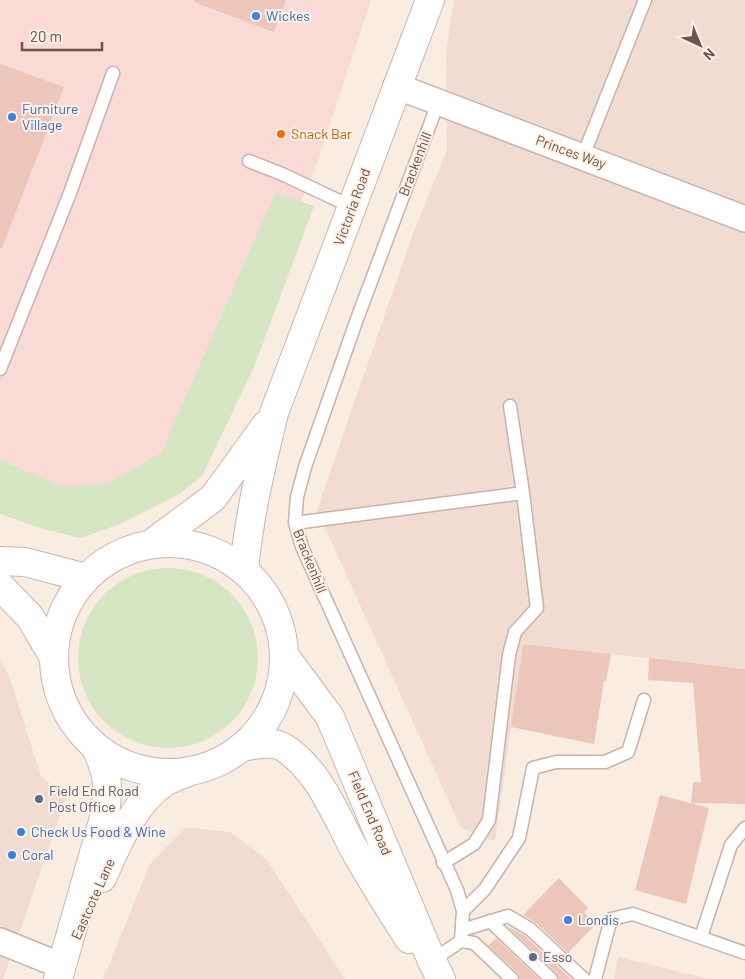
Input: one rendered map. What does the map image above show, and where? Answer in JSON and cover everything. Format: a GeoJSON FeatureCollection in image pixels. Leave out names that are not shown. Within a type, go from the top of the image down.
{"type":"FeatureCollection","features":[{"type":"Feature","properties":{"kind":"street","name":"Victoria Road"},"geometry":{"type":"LineString","coordinates":[[244,571],[248,525],[274,413],[430,0]]}},
{"type":"Feature","properties":{"kind":"street","name":"Princes Way"},"geometry":{"type":"LineString","coordinates":[[396,86],[745,219]]}},
{"type":"Feature","properties":{"kind":"street","name":"Victoria Road"},"geometry":{"type":"LineString","coordinates":[[151,544],[213,498],[274,413]]}},
{"type":"Feature","properties":{"kind":"street"},"geometry":{"type":"LineString","coordinates":[[0,586],[30,617],[53,656],[59,689],[71,719],[96,748],[124,764],[155,773],[188,772],[217,763],[242,747],[264,724],[278,695],[284,655],[282,637],[275,612],[262,590],[244,571],[216,553],[184,544],[151,544],[115,556],[86,578],[64,610],[53,656]]}},
{"type":"Feature","properties":{"kind":"street"},"geometry":{"type":"LineString","coordinates":[[0,561],[25,562],[86,578]]}},
{"type":"Feature","properties":{"kind":"street","name":"Field End Road"},"geometry":{"type":"LineString","coordinates":[[284,655],[330,717],[434,971]]}},
{"type":"Feature","properties":{"kind":"street","name":"Field End Road"},"geometry":{"type":"LineString","coordinates":[[242,747],[261,744],[282,746],[304,766],[328,797],[353,847],[395,918],[434,971]]}},
{"type":"Feature","properties":{"kind":"street","name":"Eastcote Lane"},"geometry":{"type":"LineString","coordinates":[[60,972],[105,814],[108,788],[105,766],[96,748]]}},
{"type":"Feature","properties":{"kind":"street","name":"Eastcote Lane"},"geometry":{"type":"LineString","coordinates":[[60,972],[120,836],[133,815],[164,783],[188,772]]}},
{"type":"Feature","properties":{"kind":"street"},"geometry":{"type":"LineString","coordinates":[[0,941],[60,972]]}},
{"type":"Feature","properties":{"kind":"lane"},"geometry":{"type":"LineString","coordinates":[[583,156],[645,0]]}},
{"type":"Feature","properties":{"kind":"lane"},"geometry":{"type":"LineString","coordinates":[[0,369],[70,193],[113,73]]}},
{"type":"Feature","properties":{"kind":"lane","name":"Brackenhill"},"geometry":{"type":"LineString","coordinates":[[438,103],[357,319],[308,459],[297,497],[295,523],[302,547],[443,863],[457,890],[464,911],[461,936]]}},
{"type":"Feature","properties":{"kind":"lane"},"geometry":{"type":"LineString","coordinates":[[249,161],[282,174],[352,207]]}},
{"type":"Feature","properties":{"kind":"lane"},"geometry":{"type":"LineString","coordinates":[[443,863],[474,844],[489,820],[509,656],[515,632],[536,608],[523,494],[510,406]]}},
{"type":"Feature","properties":{"kind":"lane"},"geometry":{"type":"LineString","coordinates":[[295,523],[523,494]]}},
{"type":"Feature","properties":{"kind":"lane"},"geometry":{"type":"LineString","coordinates":[[464,911],[485,890],[519,838],[533,768],[556,762],[605,762],[628,752],[644,700]]}},
{"type":"Feature","properties":{"kind":"lane"},"geometry":{"type":"LineString","coordinates":[[701,937],[731,845],[745,828]]}},
{"type":"Feature","properties":{"kind":"lane"},"geometry":{"type":"LineString","coordinates":[[595,979],[611,919],[633,914],[745,953]]}},
{"type":"Feature","properties":{"kind":"lane"},"geometry":{"type":"LineString","coordinates":[[434,971],[461,936],[490,921],[508,916],[530,929],[584,979]]}},
{"type":"Feature","properties":{"kind":"lane"},"geometry":{"type":"LineString","coordinates":[[490,921],[552,979]]}},
{"type":"Feature","properties":{"kind":"lane"},"geometry":{"type":"LineString","coordinates":[[461,936],[474,943],[512,979]]}},
{"type":"Feature","properties":{"kind":"shaded area"},"geometry":{"type":"Polygon","coordinates":[[[0,0],[371,0],[316,166],[202,433],[171,477],[0,500],[0,0]]]}},
{"type":"Feature","properties":{"kind":"shaded area"},"geometry":{"type":"Polygon","coordinates":[[[454,0],[745,0],[745,669],[523,644],[495,841],[461,828],[317,510],[411,239],[447,150],[446,52],[454,0]]]}},
{"type":"Feature","properties":{"kind":"shaded area"},"geometry":{"type":"Polygon","coordinates":[[[0,660],[9,676],[41,776],[66,798],[3,979],[0,979],[0,660]]]}},
{"type":"Feature","properties":{"kind":"shaded area"},"geometry":{"type":"Polygon","coordinates":[[[186,827],[230,832],[267,860],[345,979],[103,979],[150,864],[186,827]]]}},
{"type":"Feature","properties":{"kind":"shaded area"},"geometry":{"type":"Polygon","coordinates":[[[618,957],[710,979],[614,979],[618,957]]]}},
{"type":"Feature","properties":{"kind":"green space"},"geometry":{"type":"Polygon","coordinates":[[[275,193],[314,206],[254,367],[202,476],[178,495],[120,524],[80,538],[44,529],[0,514],[0,460],[60,486],[108,484],[161,453],[275,193]]]}},
{"type":"Feature","properties":{"kind":"green space"},"geometry":{"type":"Polygon","coordinates":[[[159,568],[177,568],[202,575],[218,583],[232,594],[243,608],[251,624],[258,649],[258,667],[251,692],[243,708],[232,722],[218,733],[194,744],[177,748],[159,748],[142,744],[118,733],[98,715],[82,684],[78,667],[78,649],[82,632],[93,608],[111,588],[142,572],[159,568]]]}},
{"type":"Feature","properties":{"kind":"building","name":"Wickes"},"geometry":{"type":"Polygon","coordinates":[[[195,0],[286,0],[274,32],[194,2],[195,0]]]}},
{"type":"Feature","properties":{"kind":"building"},"geometry":{"type":"Polygon","coordinates":[[[0,64],[64,87],[2,248],[0,248],[0,64]]]}},
{"type":"Feature","properties":{"kind":"building"},"geometry":{"type":"Polygon","coordinates":[[[523,644],[611,654],[606,681],[604,681],[594,744],[511,727],[523,644]]]}},
{"type":"Feature","properties":{"kind":"building"},"geometry":{"type":"Polygon","coordinates":[[[649,658],[745,669],[745,804],[691,803],[693,782],[701,782],[693,683],[648,680],[649,658]]]}},
{"type":"Feature","properties":{"kind":"building"},"geometry":{"type":"Polygon","coordinates":[[[660,795],[709,808],[686,904],[635,890],[660,795]]]}},
{"type":"Feature","properties":{"kind":"building"},"geometry":{"type":"Polygon","coordinates":[[[559,878],[588,908],[584,912],[596,924],[568,953],[536,923],[523,915],[559,878]]]}},
{"type":"Feature","properties":{"kind":"building"},"geometry":{"type":"Polygon","coordinates":[[[507,926],[525,936],[571,979],[559,979],[557,973],[507,926]]]}},
{"type":"Feature","properties":{"kind":"building"},"geometry":{"type":"Polygon","coordinates":[[[496,938],[539,979],[520,979],[518,973],[488,946],[496,938]]]}},
{"type":"Feature","properties":{"kind":"place","name":"Wickes"},"geometry":{"type":"Point","coordinates":[256,16]}},
{"type":"Feature","properties":{"kind":"place","name":"Furniture Village"},"geometry":{"type":"Point","coordinates":[12,117]}},
{"type":"Feature","properties":{"kind":"place","name":"Snack Bar"},"geometry":{"type":"Point","coordinates":[281,134]}},
{"type":"Feature","properties":{"kind":"place","name":"Field End Road Post Office"},"geometry":{"type":"Point","coordinates":[39,799]}},
{"type":"Feature","properties":{"kind":"place","name":"Check Us Food & Wine"},"geometry":{"type":"Point","coordinates":[21,832]}},
{"type":"Feature","properties":{"kind":"place","name":"Coral"},"geometry":{"type":"Point","coordinates":[12,855]}},
{"type":"Feature","properties":{"kind":"place","name":"Londis"},"geometry":{"type":"Point","coordinates":[568,920]}},
{"type":"Feature","properties":{"kind":"place","name":"Esso"},"geometry":{"type":"Point","coordinates":[533,957]}}]}
